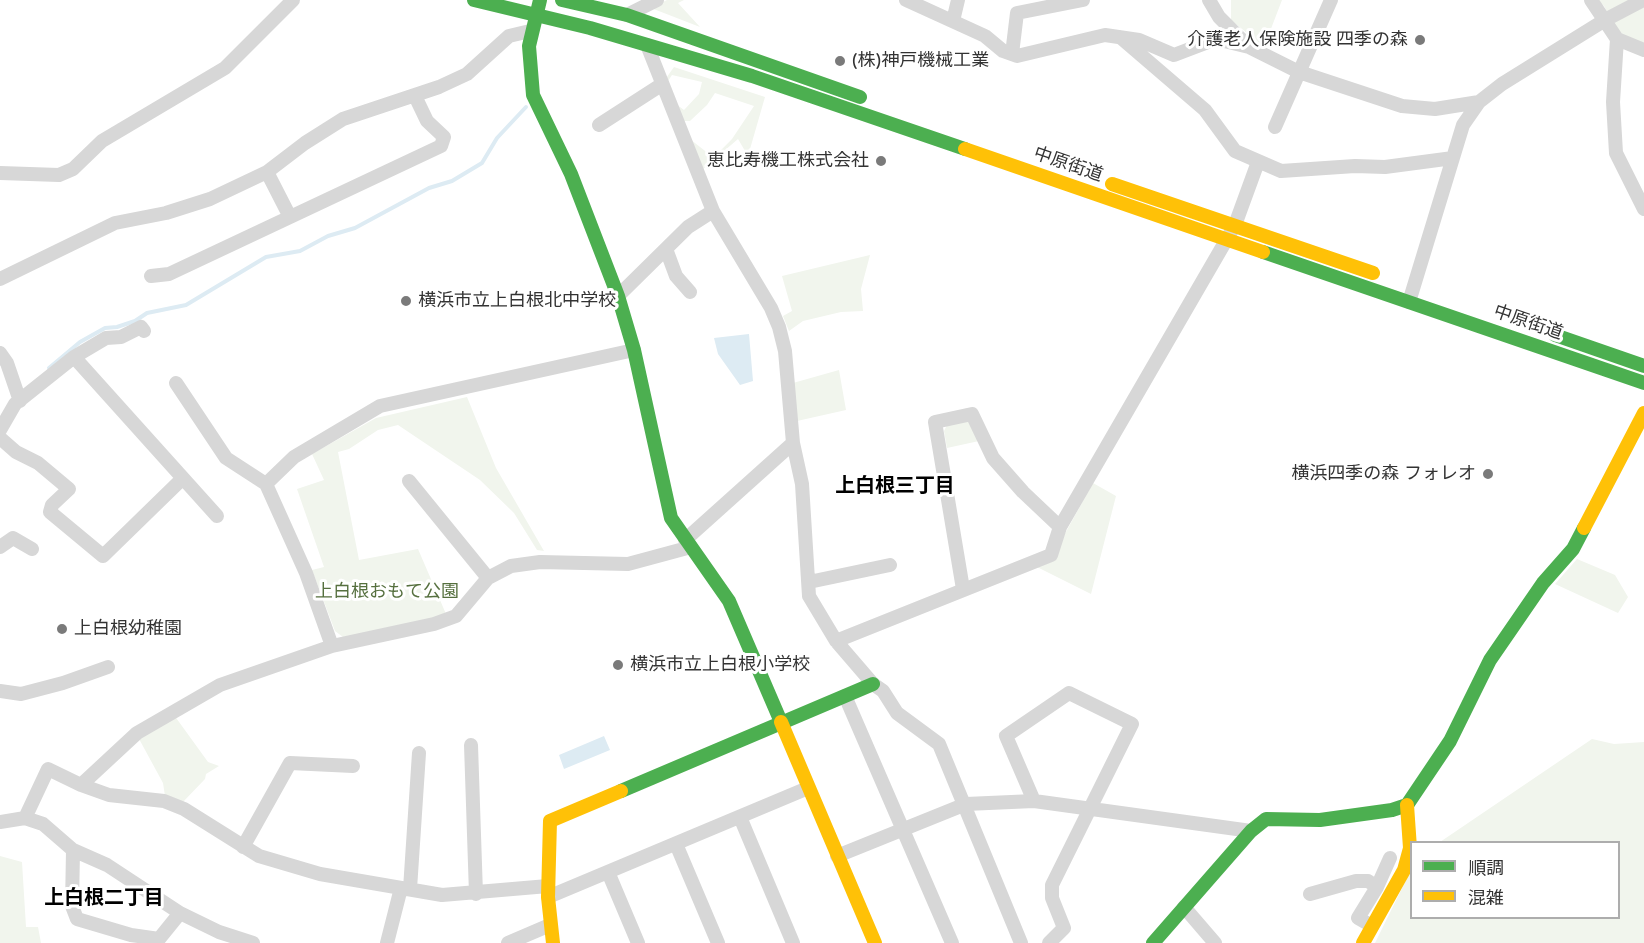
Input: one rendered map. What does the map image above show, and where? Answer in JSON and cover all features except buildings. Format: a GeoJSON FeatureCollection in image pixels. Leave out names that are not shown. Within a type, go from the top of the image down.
{"type":"FeatureCollection","features":[{"type":"Feature","properties":{"kind":"street"},"geometry":{"type":"LineString","coordinates":[[0,173],[58,175],[73,169],[102,141],[225,68],[293,0]]}},
{"type":"Feature","properties":{"kind":"street","name":"中原街道"},"geometry":{"type":"LineString","coordinates":[[474,0],[590,28],[752,76],[1644,383]]}},
{"type":"Feature","properties":{"kind":"street"},"geometry":{"type":"LineString","coordinates":[[540,0],[530,31],[528,62],[533,95],[571,174],[618,296],[634,350],[671,518],[729,601],[875,943]]}},
{"type":"Feature","properties":{"kind":"street"},"geometry":{"type":"LineString","coordinates":[[562,0],[627,15],[868,100]]}},
{"type":"Feature","properties":{"kind":"street"},"geometry":{"type":"LineString","coordinates":[[627,15],[657,0]]}},
{"type":"Feature","properties":{"kind":"street"},"geometry":{"type":"LineString","coordinates":[[906,0],[985,36],[1003,51],[1017,56],[1105,35],[1139,39],[1174,55],[1216,39],[1249,47],[1299,72],[1402,106],[1435,109],[1479,102]]}},
{"type":"Feature","properties":{"kind":"street"},"geometry":{"type":"LineString","coordinates":[[953,21],[958,0]]}},
{"type":"Feature","properties":{"kind":"street"},"geometry":{"type":"LineString","coordinates":[[1012,54],[1017,13],[1083,0]]}},
{"type":"Feature","properties":{"kind":"street"},"geometry":{"type":"LineString","coordinates":[[1209,0],[1219,17],[1249,47]]}},
{"type":"Feature","properties":{"kind":"street"},"geometry":{"type":"LineString","coordinates":[[1275,127],[1331,0]]}},
{"type":"Feature","properties":{"kind":"street"},"geometry":{"type":"LineString","coordinates":[[1591,0],[1617,39],[1644,50]]}},
{"type":"Feature","properties":{"kind":"street"},"geometry":{"type":"LineString","coordinates":[[1409,302],[1463,125],[1479,102],[1502,84],[1605,20],[1643,0]]}},
{"type":"Feature","properties":{"kind":"street"},"geometry":{"type":"LineString","coordinates":[[0,279],[115,223],[166,213],[210,199],[267,172],[305,143],[343,119],[415,96],[467,74],[509,36],[530,31]]}},
{"type":"Feature","properties":{"kind":"street"},"geometry":{"type":"LineString","coordinates":[[1120,38],[1205,110],[1235,151],[1281,171],[1355,166],[1384,167],[1454,158]]}},
{"type":"Feature","properties":{"kind":"street"},"geometry":{"type":"LineString","coordinates":[[1617,39],[1613,102],[1616,153],[1640,192],[1644,209]]}},
{"type":"Feature","properties":{"kind":"street"},"geometry":{"type":"LineString","coordinates":[[647,45],[713,211],[771,308],[778,327],[785,351],[793,443],[802,484],[809,596],[836,641],[873,684],[882,691],[897,713],[939,744],[966,804],[1022,943]]}},
{"type":"Feature","properties":{"kind":"street"},"geometry":{"type":"LineString","coordinates":[[599,125],[661,85]]}},
{"type":"Feature","properties":{"kind":"street"},"geometry":{"type":"LineString","coordinates":[[151,276],[169,274],[289,215],[441,146],[444,137],[427,121],[415,96]]}},
{"type":"Feature","properties":{"kind":"street"},"geometry":{"type":"LineString","coordinates":[[836,641],[1051,555],[1060,527],[1235,225],[1258,162]]}},
{"type":"Feature","properties":{"kind":"street"},"geometry":{"type":"LineString","coordinates":[[267,172],[289,215]]}},
{"type":"Feature","properties":{"kind":"street","name":"中原街道"},"geometry":{"type":"LineString","coordinates":[[1100,179],[1431,293]]}},
{"type":"Feature","properties":{"kind":"street"},"geometry":{"type":"LineString","coordinates":[[618,296],[688,227],[713,211]]}},
{"type":"Feature","properties":{"kind":"street"},"geometry":{"type":"LineString","coordinates":[[666,249],[676,276],[690,292]]}},
{"type":"Feature","properties":{"kind":"street"},"geometry":{"type":"LineString","coordinates":[[0,430],[15,404],[74,357],[106,338],[121,337],[141,327],[144,331]]}},
{"type":"Feature","properties":{"kind":"street","name":"中原街道"},"geometry":{"type":"LineString","coordinates":[[1539,330],[1644,366]]}},
{"type":"Feature","properties":{"kind":"street"},"geometry":{"type":"LineString","coordinates":[[266,484],[294,457],[380,406],[634,350]]}},
{"type":"Feature","properties":{"kind":"street"},"geometry":{"type":"LineString","coordinates":[[0,353],[7,363],[20,401]]}},
{"type":"Feature","properties":{"kind":"street"},"geometry":{"type":"LineString","coordinates":[[74,357],[217,516]]}},
{"type":"Feature","properties":{"kind":"street"},"geometry":{"type":"LineString","coordinates":[[176,382],[226,458],[266,484],[306,573],[332,646]]}},
{"type":"Feature","properties":{"kind":"street"},"geometry":{"type":"LineString","coordinates":[[1153,943],[1251,831],[1266,819],[1320,820],[1392,810],[1407,805],[1448,744],[1490,660],[1543,583],[1573,549],[1644,413]]}},
{"type":"Feature","properties":{"kind":"street"},"geometry":{"type":"LineString","coordinates":[[963,589],[935,422],[972,414],[993,458],[1023,492],[1060,527]]}},
{"type":"Feature","properties":{"kind":"street"},"geometry":{"type":"LineString","coordinates":[[0,438],[16,452],[38,463],[69,489],[52,505],[50,512],[103,556],[182,479]]}},
{"type":"Feature","properties":{"kind":"street"},"geometry":{"type":"LineString","coordinates":[[81,785],[137,733],[220,685],[332,646],[434,624],[456,616],[488,578],[511,566],[540,562],[628,564],[688,543],[793,443]]}},
{"type":"Feature","properties":{"kind":"street"},"geometry":{"type":"LineString","coordinates":[[409,481],[488,578]]}},
{"type":"Feature","properties":{"kind":"street"},"geometry":{"type":"LineString","coordinates":[[0,547],[13,537],[32,549]]}},
{"type":"Feature","properties":{"kind":"street"},"geometry":{"type":"LineString","coordinates":[[809,582],[890,565]]}},
{"type":"Feature","properties":{"kind":"street"},"geometry":{"type":"LineString","coordinates":[[0,691],[21,694],[63,684],[108,667]]}},
{"type":"Feature","properties":{"kind":"street"},"geometry":{"type":"LineString","coordinates":[[553,943],[548,891],[550,821],[873,684]]}},
{"type":"Feature","properties":{"kind":"street"},"geometry":{"type":"LineString","coordinates":[[1034,801],[1006,736],[1069,693],[1132,724],[1052,885],[1052,898],[1064,928],[1048,943]]}},
{"type":"Feature","properties":{"kind":"street"},"geometry":{"type":"LineString","coordinates":[[845,696],[952,943]]}},
{"type":"Feature","properties":{"kind":"street"},"geometry":{"type":"LineString","coordinates":[[471,745],[476,894]]}},
{"type":"Feature","properties":{"kind":"street"},"geometry":{"type":"LineString","coordinates":[[387,943],[405,889],[419,753]]}},
{"type":"Feature","properties":{"kind":"street"},"geometry":{"type":"LineString","coordinates":[[243,847],[290,763],[353,766]]}},
{"type":"Feature","properties":{"kind":"street"},"geometry":{"type":"LineString","coordinates":[[25,818],[48,769],[109,795],[164,801],[184,808],[259,856],[320,874],[441,895],[476,894],[548,891],[608,872],[808,788]]}},
{"type":"Feature","properties":{"kind":"street"},"geometry":{"type":"LineString","coordinates":[[837,856],[966,804],[1034,801],[1251,831]]}},
{"type":"Feature","properties":{"kind":"street"},"geometry":{"type":"LineString","coordinates":[[1363,943],[1404,870],[1410,848],[1407,805]]}},
{"type":"Feature","properties":{"kind":"street"},"geometry":{"type":"LineString","coordinates":[[0,822],[25,818],[43,824],[73,850],[107,865],[180,913],[219,932],[253,943]]}},
{"type":"Feature","properties":{"kind":"street"},"geometry":{"type":"LineString","coordinates":[[740,818],[793,943]]}},
{"type":"Feature","properties":{"kind":"street"},"geometry":{"type":"LineString","coordinates":[[676,844],[718,943]]}},
{"type":"Feature","properties":{"kind":"street"},"geometry":{"type":"LineString","coordinates":[[73,850],[72,906],[77,919],[130,939],[159,939],[180,913]]}},
{"type":"Feature","properties":{"kind":"street"},"geometry":{"type":"LineString","coordinates":[[1372,926],[1358,918],[1377,887],[1390,858]]}},
{"type":"Feature","properties":{"kind":"street"},"geometry":{"type":"LineString","coordinates":[[608,872],[638,943]]}},
{"type":"Feature","properties":{"kind":"street"},"geometry":{"type":"LineString","coordinates":[[1310,894],[1356,881],[1368,881],[1377,887]]}},
{"type":"Feature","properties":{"kind":"street"},"geometry":{"type":"LineString","coordinates":[[1184,907],[1215,943]]}},
{"type":"Feature","properties":{"kind":"street"},"geometry":{"type":"LineString","coordinates":[[508,943],[550,925]]}},
{"type":"Feature","properties":{"kind":"green space"},"geometry":{"type":"Polygon","coordinates":[[[667,0],[684,0],[678,3],[700,27],[651,8],[667,0]]]}},
{"type":"Feature","properties":{"kind":"green space"},"geometry":{"type":"Polygon","coordinates":[[[1231,0],[1282,0],[1264,47],[1231,20],[1231,0]]]}},
{"type":"Feature","properties":{"kind":"green space"},"geometry":{"type":"Polygon","coordinates":[[[1597,0],[1644,0],[1644,44],[1620,36],[1604,6],[1597,0]]]}},
{"type":"Feature","properties":{"kind":"green space"},"geometry":{"type":"Polygon","coordinates":[[[674,67],[765,97],[748,156],[738,139],[702,170],[686,136],[709,154],[718,153],[732,139],[754,106],[715,93],[707,105],[690,121],[681,121],[672,101],[684,110],[699,94],[702,82],[672,75],[668,81],[664,81],[674,67]]]}},
{"type":"Feature","properties":{"kind":"green space"},"geometry":{"type":"Polygon","coordinates":[[[870,255],[861,289],[863,311],[841,312],[803,321],[789,331],[783,316],[792,311],[782,276],[870,255]]]}},
{"type":"Feature","properties":{"kind":"green space"},"geometry":{"type":"Polygon","coordinates":[[[839,370],[846,410],[797,421],[793,383],[839,370]]]}},
{"type":"Feature","properties":{"kind":"green space","name":"上白根おもて公園"},"geometry":{"type":"Polygon","coordinates":[[[467,397],[496,468],[544,551],[537,550],[514,513],[480,480],[398,425],[378,430],[349,449],[338,452],[359,560],[418,549],[446,614],[432,620],[343,637],[335,631],[312,570],[324,567],[297,489],[324,480],[312,454],[376,418],[467,397]]]}},
{"type":"Feature","properties":{"kind":"green space"},"geometry":{"type":"Polygon","coordinates":[[[964,420],[969,422],[979,441],[947,448],[944,431],[947,425],[964,420]]]}},
{"type":"Feature","properties":{"kind":"green space"},"geometry":{"type":"Polygon","coordinates":[[[1093,483],[1116,496],[1091,594],[1035,566],[1052,557],[1093,483]]]}},
{"type":"Feature","properties":{"kind":"green space"},"geometry":{"type":"Polygon","coordinates":[[[1577,559],[1615,575],[1628,597],[1618,613],[1555,584],[1577,559]]]}},
{"type":"Feature","properties":{"kind":"green space"},"geometry":{"type":"Polygon","coordinates":[[[174,715],[208,762],[219,766],[206,774],[205,779],[183,802],[165,796],[163,783],[138,737],[174,715]]]}},
{"type":"Feature","properties":{"kind":"green space"},"geometry":{"type":"Polygon","coordinates":[[[1592,739],[1614,744],[1644,742],[1644,943],[1375,943],[1410,872],[1410,919],[1620,919],[1620,841],[1441,841],[1592,739]]]}},
{"type":"Feature","properties":{"kind":"green space"},"geometry":{"type":"Polygon","coordinates":[[[0,856],[22,862],[26,927],[38,927],[41,943],[0,943],[0,856]]]}},
{"type":"Feature","properties":{"kind":"shaded area"},"geometry":{"type":"Polygon","coordinates":[[[749,334],[753,381],[740,385],[718,354],[714,338],[749,334]]]}},
{"type":"Feature","properties":{"kind":"shaded area"},"geometry":{"type":"Polygon","coordinates":[[[604,736],[610,750],[564,769],[559,755],[604,736]]]}},
{"type":"Feature","properties":{"kind":"waterway"},"geometry":{"type":"LineString","coordinates":[[49,368],[80,342],[105,328],[135,321],[147,313],[186,305],[266,257],[300,251],[328,236],[355,228],[429,188],[452,181],[482,163],[497,138],[526,107]]}},
{"type":"Feature","properties":{"kind":"traffic: fast"},"geometry":{"type":"LineString","coordinates":[[474,0],[590,28],[752,76],[965,149]]}},
{"type":"Feature","properties":{"kind":"traffic: fast"},"geometry":{"type":"LineString","coordinates":[[540,0],[529,46],[533,95],[571,174],[618,296],[634,350],[671,518],[729,601],[781,722]]}},
{"type":"Feature","properties":{"kind":"traffic: fast"},"geometry":{"type":"LineString","coordinates":[[562,0],[627,15],[860,97]]}},
{"type":"Feature","properties":{"kind":"traffic: fast"},"geometry":{"type":"LineString","coordinates":[[1263,252],[1644,383]]}},
{"type":"Feature","properties":{"kind":"traffic: fast"},"geometry":{"type":"LineString","coordinates":[[1555,335],[1644,366]]}},
{"type":"Feature","properties":{"kind":"traffic: fast"},"geometry":{"type":"LineString","coordinates":[[1153,943],[1251,831],[1266,819],[1320,820],[1392,810],[1407,805],[1450,741],[1490,660],[1543,583],[1573,549],[1584,528]]}},
{"type":"Feature","properties":{"kind":"traffic: fast"},"geometry":{"type":"LineString","coordinates":[[621,791],[873,684]]}},
{"type":"Feature","properties":{"kind":"traffic: slow"},"geometry":{"type":"LineString","coordinates":[[965,149],[1263,252]]}},
{"type":"Feature","properties":{"kind":"traffic: slow"},"geometry":{"type":"LineString","coordinates":[[1112,184],[1373,273]]}},
{"type":"Feature","properties":{"kind":"traffic: slow"},"geometry":{"type":"LineString","coordinates":[[1584,528],[1644,413]]}},
{"type":"Feature","properties":{"kind":"traffic: slow"},"geometry":{"type":"LineString","coordinates":[[781,722],[875,943]]}},
{"type":"Feature","properties":{"kind":"traffic: slow"},"geometry":{"type":"LineString","coordinates":[[553,943],[548,897],[550,821],[621,791]]}},
{"type":"Feature","properties":{"kind":"traffic: slow"},"geometry":{"type":"LineString","coordinates":[[1363,943],[1404,870],[1410,848],[1407,805]]}},
{"type":"Feature","properties":{"kind":"place","name":"介護老人保険施設 四季の森"},"geometry":{"type":"Point","coordinates":[1420,40]}},
{"type":"Feature","properties":{"kind":"place","name":"(株)神戸機械工業"},"geometry":{"type":"Point","coordinates":[840,61]}},
{"type":"Feature","properties":{"kind":"place","name":"恵比寿機工株式会社"},"geometry":{"type":"Point","coordinates":[881,161]}},
{"type":"Feature","properties":{"kind":"place","name":"横浜市立上白根北中学校"},"geometry":{"type":"Point","coordinates":[406,301]}},
{"type":"Feature","properties":{"kind":"place","name":"横浜四季の森 フォレオ"},"geometry":{"type":"Point","coordinates":[1488,474]}},
{"type":"Feature","properties":{"kind":"place","name":"上白根幼稚園"},"geometry":{"type":"Point","coordinates":[62,629]}},
{"type":"Feature","properties":{"kind":"place","name":"横浜市立上白根小学校"},"geometry":{"type":"Point","coordinates":[618,665]}},
{"type":"Feature","properties":{"kind":"district","name":"上白根三丁目"},"geometry":{"type":"Point","coordinates":[895,487]}},
{"type":"Feature","properties":{"kind":"district","name":"上白根二丁目"},"geometry":{"type":"Point","coordinates":[104,899]}}]}
